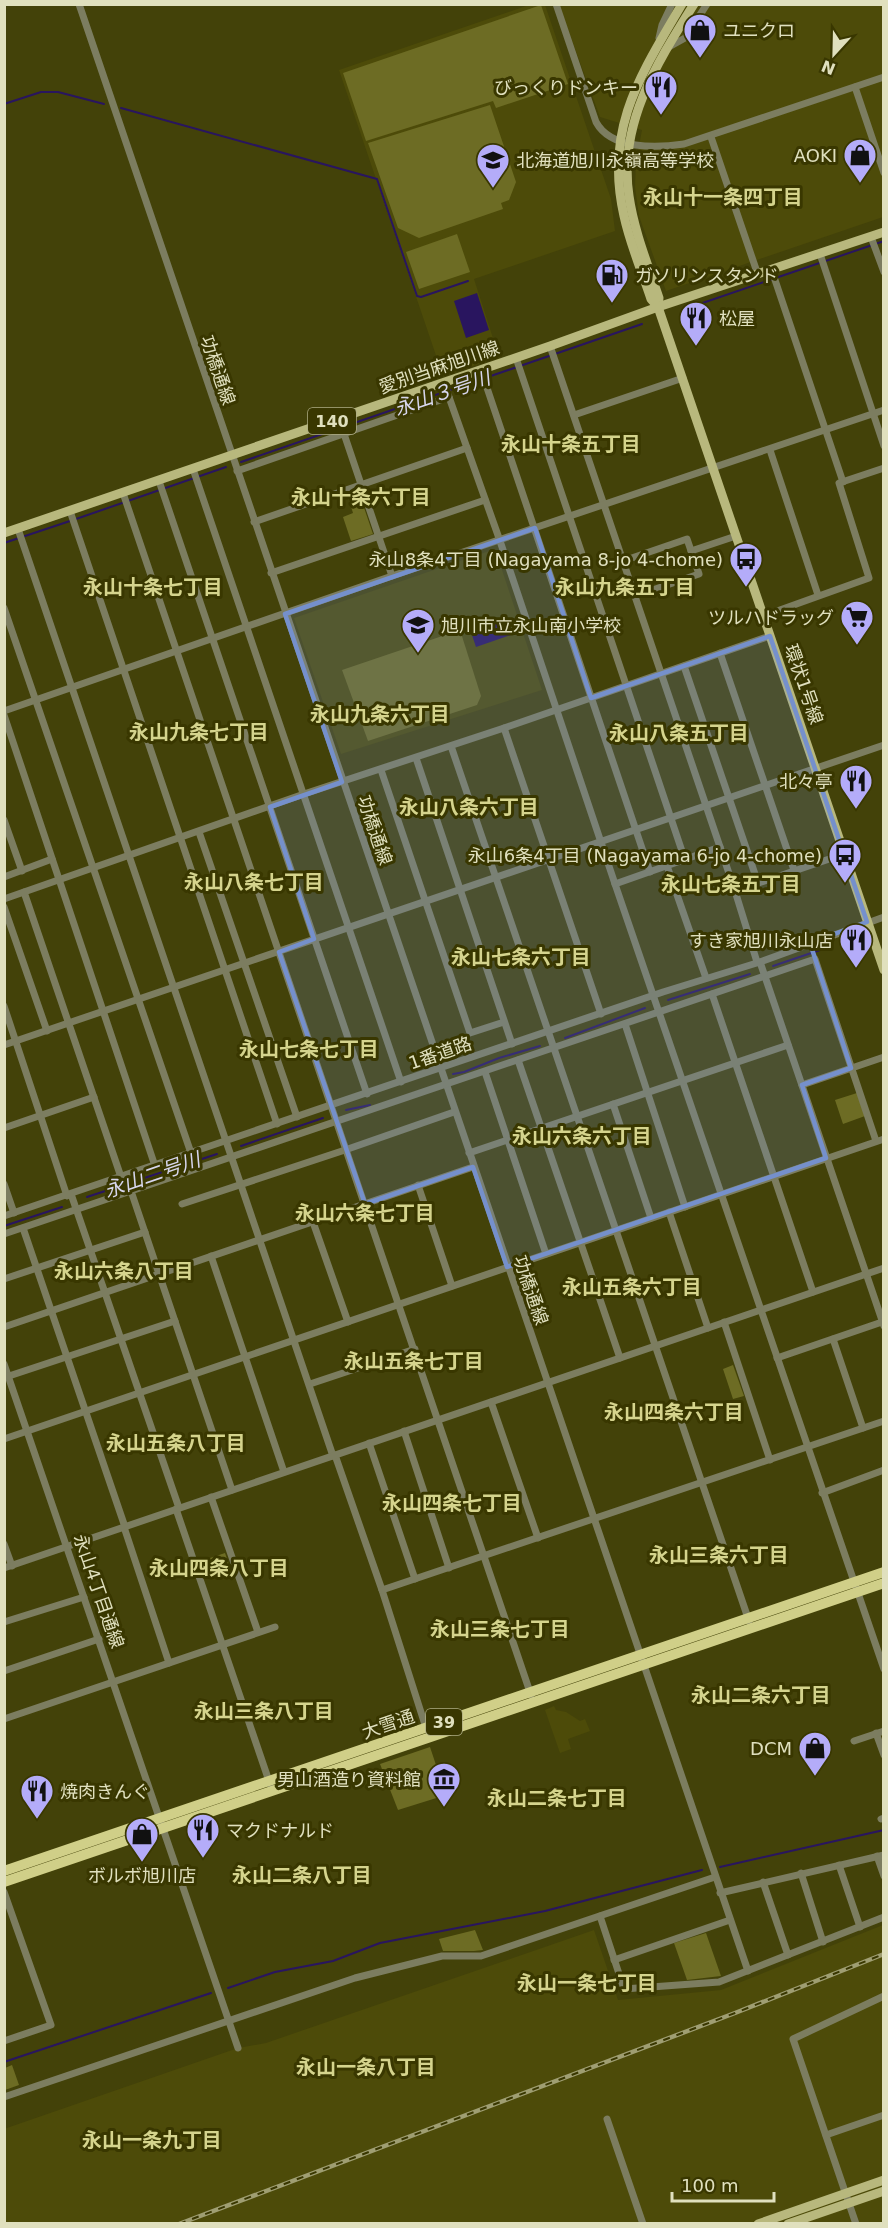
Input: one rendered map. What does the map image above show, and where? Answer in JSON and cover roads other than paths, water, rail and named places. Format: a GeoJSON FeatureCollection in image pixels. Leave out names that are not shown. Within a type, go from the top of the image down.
{"type":"FeatureCollection","features":[{"type":"Feature","properties":{"kind":"highway","name":"大雪通"},"geometry":{"type":"LineString","coordinates":[[4,1871],[163,1823],[271,1787],[854,1587],[884,1572]]}},
{"type":"Feature","properties":{"kind":"highway","name":"大雪通"},"geometry":{"type":"LineString","coordinates":[[854,1587],[884,1583]]}},
{"type":"Feature","properties":{"kind":"highway","name":"大雪通"},"geometry":{"type":"LineString","coordinates":[[271,1787],[426,1728],[532,1698]]}},
{"type":"Feature","properties":{"kind":"highway","name":"大雪通"},"geometry":{"type":"LineString","coordinates":[[4,1882],[163,1823]]}},
{"type":"Feature","properties":{"kind":"main road","name":"環状1号線"},"geometry":{"type":"LineString","coordinates":[[682,4],[662,47],[625,142],[630,203],[659,298],[658,307],[884,970]]}},
{"type":"Feature","properties":{"kind":"main road","name":"環状1号線"},"geometry":{"type":"LineString","coordinates":[[662,47],[693,5]]}},
{"type":"Feature","properties":{"kind":"main road","name":"愛別当麻旭川線"},"geometry":{"type":"LineString","coordinates":[[4,533],[20,534],[194,474],[231,456],[341,427],[447,391],[483,375],[552,352],[658,307],[758,275],[773,276],[873,242],[884,232]]}},
{"type":"Feature","properties":{"kind":"main road"},"geometry":{"type":"LineString","coordinates":[[788,2223],[884,2180]]}},
{"type":"Feature","properties":{"kind":"main road"},"geometry":{"type":"LineString","coordinates":[[758,2223],[847,2198],[884,2191]]}},
{"type":"Feature","properties":{"kind":"street","name":"功橋通線"},"geometry":{"type":"LineString","coordinates":[[80,4],[231,456],[748,1971]]}},
{"type":"Feature","properties":{"kind":"street"},"geometry":{"type":"LineString","coordinates":[[556,4],[596,122],[603,133],[625,142],[672,146],[711,137],[884,77]]}},
{"type":"Feature","properties":{"kind":"street"},"geometry":{"type":"LineString","coordinates":[[672,4],[662,25],[662,47],[685,38],[707,4]]}},
{"type":"Feature","properties":{"kind":"street"},"geometry":{"type":"LineString","coordinates":[[855,87],[884,173]]}},
{"type":"Feature","properties":{"kind":"street"},"geometry":{"type":"LineString","coordinates":[[711,137],[758,275]]}},
{"type":"Feature","properties":{"kind":"street"},"geometry":{"type":"LineString","coordinates":[[873,242],[884,272]]}},
{"type":"Feature","properties":{"kind":"street"},"geometry":{"type":"LineString","coordinates":[[821,260],[884,446]]}},
{"type":"Feature","properties":{"kind":"street"},"geometry":{"type":"LineString","coordinates":[[773,276],[843,482]]}},
{"type":"Feature","properties":{"kind":"street"},"geometry":{"type":"LineString","coordinates":[[552,352],[883,1324],[777,1358]]}},
{"type":"Feature","properties":{"kind":"street"},"geometry":{"type":"LineString","coordinates":[[518,363],[685,860]]}},
{"type":"Feature","properties":{"kind":"street"},"geometry":{"type":"LineString","coordinates":[[483,375],[650,872]]}},
{"type":"Feature","properties":{"kind":"street"},"geometry":{"type":"LineString","coordinates":[[574,415],[683,378]]}},
{"type":"Feature","properties":{"kind":"street"},"geometry":{"type":"LineString","coordinates":[[237,471],[341,427],[447,391],[500,541],[555,710],[683,1080],[806,1448],[884,1669]]}},
{"type":"Feature","properties":{"kind":"street"},"geometry":{"type":"LineString","coordinates":[[155,1166],[4,713],[392,576],[884,410]]}},
{"type":"Feature","properties":{"kind":"street"},"geometry":{"type":"LineString","coordinates":[[341,427],[392,576]]}},
{"type":"Feature","properties":{"kind":"street"},"geometry":{"type":"LineString","coordinates":[[254,522],[467,448]]}},
{"type":"Feature","properties":{"kind":"street"},"geometry":{"type":"LineString","coordinates":[[770,450],[818,595]]}},
{"type":"Feature","properties":{"kind":"street"},"geometry":{"type":"LineString","coordinates":[[763,616],[870,578],[839,483],[884,468]]}},
{"type":"Feature","properties":{"kind":"street"},"geometry":{"type":"LineString","coordinates":[[194,474],[401,1082]]}},
{"type":"Feature","properties":{"kind":"street"},"geometry":{"type":"LineString","coordinates":[[161,486],[367,1094]]}},
{"type":"Feature","properties":{"kind":"street"},"geometry":{"type":"LineString","coordinates":[[125,499],[532,1698]]}},
{"type":"Feature","properties":{"kind":"street"},"geometry":{"type":"LineString","coordinates":[[271,573],[485,500]]}},
{"type":"Feature","properties":{"kind":"street"},"geometry":{"type":"LineString","coordinates":[[72,516],[277,1124]]}},
{"type":"Feature","properties":{"kind":"street"},"geometry":{"type":"LineString","coordinates":[[20,534],[231,1157],[382,1590],[426,1728]]}},
{"type":"Feature","properties":{"kind":"street"},"geometry":{"type":"LineString","coordinates":[[691,551],[736,536]]}},
{"type":"Feature","properties":{"kind":"street"},"geometry":{"type":"LineString","coordinates":[[623,561],[687,539],[699,574],[635,596]]}},
{"type":"Feature","properties":{"kind":"street"},"geometry":{"type":"LineString","coordinates":[[4,608],[191,1153]]}},
{"type":"Feature","properties":{"kind":"street"},"geometry":{"type":"LineString","coordinates":[[4,899],[304,794],[381,770],[770,636]]}},
{"type":"Feature","properties":{"kind":"street"},"geometry":{"type":"LineString","coordinates":[[720,653],[794,870]]}},
{"type":"Feature","properties":{"kind":"street"},"geometry":{"type":"LineString","coordinates":[[684,666],[758,883]]}},
{"type":"Feature","properties":{"kind":"street"},"geometry":{"type":"LineString","coordinates":[[504,728],[602,1014]]}},
{"type":"Feature","properties":{"kind":"street"},"geometry":{"type":"LineString","coordinates":[[4,1045],[884,745]]}},
{"type":"Feature","properties":{"kind":"street"},"geometry":{"type":"LineString","coordinates":[[451,746],[749,1623]]}},
{"type":"Feature","properties":{"kind":"street"},"geometry":{"type":"LineString","coordinates":[[416,758],[512,1044]]}},
{"type":"Feature","properties":{"kind":"street"},"geometry":{"type":"LineString","coordinates":[[381,770],[470,1033],[504,1022]]}},
{"type":"Feature","properties":{"kind":"street"},"geometry":{"type":"LineString","coordinates":[[4,820],[22,871]]}},
{"type":"Feature","properties":{"kind":"street"},"geometry":{"type":"LineString","coordinates":[[199,832],[297,1117]]}},
{"type":"Feature","properties":{"kind":"street"},"geometry":{"type":"LineString","coordinates":[[615,884],[720,847]]}},
{"type":"Feature","properties":{"kind":"street"},"geometry":{"type":"LineString","coordinates":[[735,891],[844,854]]}},
{"type":"Feature","properties":{"kind":"street"},"geometry":{"type":"LineString","coordinates":[[4,876],[52,859]]}},
{"type":"Feature","properties":{"kind":"street"},"geometry":{"type":"LineString","coordinates":[[667,866],[706,978]]}},
{"type":"Feature","properties":{"kind":"street"},"geometry":{"type":"LineString","coordinates":[[24,892],[121,1178]]}},
{"type":"Feature","properties":{"kind":"street"},"geometry":{"type":"LineString","coordinates":[[4,907],[47,1030]]}},
{"type":"Feature","properties":{"kind":"street","name":"1番道路"},"geometry":{"type":"LineString","coordinates":[[4,1216],[758,962],[884,917]]}},
{"type":"Feature","properties":{"kind":"street"},"geometry":{"type":"LineString","coordinates":[[4,1234],[815,959],[851,1068],[880,1140],[4,1439]]}},
{"type":"Feature","properties":{"kind":"street"},"geometry":{"type":"LineString","coordinates":[[712,994],[813,1292]]}},
{"type":"Feature","properties":{"kind":"street"},"geometry":{"type":"LineString","coordinates":[[4,1006],[140,1393],[271,1787]]}},
{"type":"Feature","properties":{"kind":"street"},"geometry":{"type":"LineString","coordinates":[[625,1024],[685,1206]]}},
{"type":"Feature","properties":{"kind":"street"},"geometry":{"type":"LineString","coordinates":[[469,1153],[788,1045]]}},
{"type":"Feature","properties":{"kind":"street"},"geometry":{"type":"LineString","coordinates":[[802,1085],[884,1057]]}},
{"type":"Feature","properties":{"kind":"street"},"geometry":{"type":"LineString","coordinates":[[518,1060],[620,1358]]}},
{"type":"Feature","properties":{"kind":"street"},"geometry":{"type":"LineString","coordinates":[[485,1072],[546,1254]]}},
{"type":"Feature","properties":{"kind":"street"},"geometry":{"type":"LineString","coordinates":[[4,1128],[94,1097]]}},
{"type":"Feature","properties":{"kind":"street"},"geometry":{"type":"LineString","coordinates":[[613,1104],[651,1218]]}},
{"type":"Feature","properties":{"kind":"street"},"geometry":{"type":"LineString","coordinates":[[182,1204],[454,1112]]}},
{"type":"Feature","properties":{"kind":"street"},"geometry":{"type":"LineString","coordinates":[[4,1328],[473,1167]]}},
{"type":"Feature","properties":{"kind":"street"},"geometry":{"type":"LineString","coordinates":[[4,1184],[14,1213]]}},
{"type":"Feature","properties":{"kind":"street"},"geometry":{"type":"LineString","coordinates":[[418,1185],[452,1286]]}},
{"type":"Feature","properties":{"kind":"street"},"geometry":{"type":"LineString","coordinates":[[131,1191],[232,1490]]}},
{"type":"Feature","properties":{"kind":"street"},"geometry":{"type":"LineString","coordinates":[[669,1212],[708,1328]]}},
{"type":"Feature","properties":{"kind":"street"},"geometry":{"type":"LineString","coordinates":[[313,1222],[348,1322]]}},
{"type":"Feature","properties":{"kind":"street"},"geometry":{"type":"LineString","coordinates":[[23,1228],[169,1663]]}},
{"type":"Feature","properties":{"kind":"street"},"geometry":{"type":"LineString","coordinates":[[4,1279],[145,1232]]}},
{"type":"Feature","properties":{"kind":"street"},"geometry":{"type":"LineString","coordinates":[[211,1256],[284,1472]]}},
{"type":"Feature","properties":{"kind":"street"},"geometry":{"type":"LineString","coordinates":[[4,1544],[8,1567],[884,1268]]}},
{"type":"Feature","properties":{"kind":"street"},"geometry":{"type":"LineString","coordinates":[[9,1376],[175,1321]]}},
{"type":"Feature","properties":{"kind":"street"},"geometry":{"type":"LineString","coordinates":[[724,1322],[770,1460]]}},
{"type":"Feature","properties":{"kind":"street"},"geometry":{"type":"LineString","coordinates":[[833,1339],[863,1428]]}},
{"type":"Feature","properties":{"kind":"street"},"geometry":{"type":"LineString","coordinates":[[310,1384],[415,1348]]}},
{"type":"Feature","properties":{"kind":"street","name":"永山4丁目通線"},"geometry":{"type":"LineString","coordinates":[[4,1364],[163,1823],[238,2048]]}},
{"type":"Feature","properties":{"kind":"street"},"geometry":{"type":"LineString","coordinates":[[491,1402],[538,1538]]}},
{"type":"Feature","properties":{"kind":"street"},"geometry":{"type":"LineString","coordinates":[[382,1590],[884,1421]]}},
{"type":"Feature","properties":{"kind":"street"},"geometry":{"type":"LineString","coordinates":[[404,1431],[449,1568]]}},
{"type":"Feature","properties":{"kind":"street"},"geometry":{"type":"LineString","coordinates":[[369,1443],[415,1579]]}},
{"type":"Feature","properties":{"kind":"street"},"geometry":{"type":"LineString","coordinates":[[822,1492],[884,1470]]}},
{"type":"Feature","properties":{"kind":"street"},"geometry":{"type":"LineString","coordinates":[[211,1497],[258,1632]]}},
{"type":"Feature","properties":{"kind":"street"},"geometry":{"type":"LineString","coordinates":[[4,1622],[84,1597]]}},
{"type":"Feature","properties":{"kind":"street"},"geometry":{"type":"LineString","coordinates":[[5,1718],[275,1627]]}},
{"type":"Feature","properties":{"kind":"street"},"geometry":{"type":"LineString","coordinates":[[4,1671],[99,1639]]}},
{"type":"Feature","properties":{"kind":"street"},"geometry":{"type":"LineString","coordinates":[[854,1741],[880,1732],[884,1755]]}},
{"type":"Feature","properties":{"kind":"street"},"geometry":{"type":"LineString","coordinates":[[720,1893],[880,1855],[884,1876]]}},
{"type":"Feature","properties":{"kind":"street"},"geometry":{"type":"LineString","coordinates":[[839,1865],[860,1927]]}},
{"type":"Feature","properties":{"kind":"street"},"geometry":{"type":"LineString","coordinates":[[801,1873],[823,1942]]}},
{"type":"Feature","properties":{"kind":"street"},"geometry":{"type":"LineString","coordinates":[[4,2097],[355,1978],[442,1956],[481,1956],[715,1877]]}},
{"type":"Feature","properties":{"kind":"street"},"geometry":{"type":"LineString","coordinates":[[763,1882],[788,1955]]}},
{"type":"Feature","properties":{"kind":"street"},"geometry":{"type":"LineString","coordinates":[[4,1892],[51,2025],[4,2041]]}},
{"type":"Feature","properties":{"kind":"street"},"geometry":{"type":"LineString","coordinates":[[600,1916],[624,1989],[719,1982],[884,1917]]}},
{"type":"Feature","properties":{"kind":"street"},"geometry":{"type":"LineString","coordinates":[[614,1960],[730,1920]]}},
{"type":"Feature","properties":{"kind":"street"},"geometry":{"type":"LineString","coordinates":[[856,2223],[793,2039],[884,1996]]}},
{"type":"Feature","properties":{"kind":"street"},"geometry":{"type":"LineString","coordinates":[[826,2134],[884,2115]]}},
{"type":"Feature","properties":{"kind":"street"},"geometry":{"type":"LineString","coordinates":[[607,2120],[644,2223]]}},
{"type":"Feature","properties":{"kind":"waterway"},"geometry":{"type":"LineString","coordinates":[[4,104],[41,92],[58,92],[104,104]]}},
{"type":"Feature","properties":{"kind":"waterway"},"geometry":{"type":"LineString","coordinates":[[121,108],[377,179],[417,296],[421,297],[468,281]]}},
{"type":"Feature","properties":{"kind":"waterway","name":"永山３号川"},"geometry":{"type":"LineString","coordinates":[[682,310],[884,241]]}},
{"type":"Feature","properties":{"kind":"waterway","name":"永山３号川"},"geometry":{"type":"LineString","coordinates":[[241,462],[642,324]]}},
{"type":"Feature","properties":{"kind":"waterway","name":"永山３号川"},"geometry":{"type":"LineString","coordinates":[[76,519],[226,467]]}},
{"type":"Feature","properties":{"kind":"waterway","name":"永山３号川"},"geometry":{"type":"LineString","coordinates":[[4,543],[70,521]]}},
{"type":"Feature","properties":{"kind":"waterway","name":"永山二号川"},"geometry":{"type":"LineString","coordinates":[[773,966],[826,948]]}},
{"type":"Feature","properties":{"kind":"waterway","name":"永山二号川"},"geometry":{"type":"LineString","coordinates":[[668,1000],[750,974]]}},
{"type":"Feature","properties":{"kind":"waterway","name":"永山二号川"},"geometry":{"type":"LineString","coordinates":[[565,1038],[645,1008]]}},
{"type":"Feature","properties":{"kind":"waterway","name":"永山二号川"},"geometry":{"type":"LineString","coordinates":[[453,1074],[540,1046]]}},
{"type":"Feature","properties":{"kind":"waterway","name":"永山二号川"},"geometry":{"type":"LineString","coordinates":[[346,1110],[370,1105]]}},
{"type":"Feature","properties":{"kind":"waterway","name":"永山二号川"},"geometry":{"type":"LineString","coordinates":[[241,1146],[323,1118]]}},
{"type":"Feature","properties":{"kind":"waterway","name":"永山二号川"},"geometry":{"type":"LineString","coordinates":[[87,1197],[217,1154]]}},
{"type":"Feature","properties":{"kind":"waterway","name":"永山二号川"},"geometry":{"type":"LineString","coordinates":[[4,1226],[62,1207]]}},
{"type":"Feature","properties":{"kind":"waterway"},"geometry":{"type":"LineString","coordinates":[[720,1867],[884,1830]]}},
{"type":"Feature","properties":{"kind":"waterway"},"geometry":{"type":"LineString","coordinates":[[228,1988],[275,1972],[333,1961],[380,1943],[545,1911],[702,1870]]}},
{"type":"Feature","properties":{"kind":"waterway"},"geometry":{"type":"LineString","coordinates":[[4,2062],[211,1993]]}},
{"type":"Feature","properties":{"kind":"railway"},"geometry":{"type":"LineString","coordinates":[[179,2224],[735,2013],[884,1954]]}},
{"type":"Feature","properties":{"kind":"place","name":"ユニクロ"},"geometry":{"type":"Point","coordinates":[700,59]}},
{"type":"Feature","properties":{"kind":"place","name":"びっくりドンキー"},"geometry":{"type":"Point","coordinates":[661,116]}},
{"type":"Feature","properties":{"kind":"place","name":"AOKI"},"geometry":{"type":"Point","coordinates":[860,184]}},
{"type":"Feature","properties":{"kind":"place","name":"北海道旭川永嶺高等学校"},"geometry":{"type":"Point","coordinates":[493,189]}},
{"type":"Feature","properties":{"kind":"place","name":"ガソリンスタンド"},"geometry":{"type":"Point","coordinates":[612,304]}},
{"type":"Feature","properties":{"kind":"place","name":"松屋"},"geometry":{"type":"Point","coordinates":[696,347]}},
{"type":"Feature","properties":{"kind":"place","name":"永山8条4丁目 (Nagayama 8-jo 4-chome)"},"geometry":{"type":"Point","coordinates":[746,588]}},
{"type":"Feature","properties":{"kind":"place","name":"ツルハドラッグ"},"geometry":{"type":"Point","coordinates":[857,646]}},
{"type":"Feature","properties":{"kind":"place","name":"旭川市立永山南小学校"},"geometry":{"type":"Point","coordinates":[418,654]}},
{"type":"Feature","properties":{"kind":"place","name":"北々亭"},"geometry":{"type":"Point","coordinates":[856,810]}},
{"type":"Feature","properties":{"kind":"place","name":"永山6条4丁目 (Nagayama 6-jo 4-chome)"},"geometry":{"type":"Point","coordinates":[845,884]}},
{"type":"Feature","properties":{"kind":"place","name":"すき家旭川永山店"},"geometry":{"type":"Point","coordinates":[856,969]}},
{"type":"Feature","properties":{"kind":"place","name":"DCM"},"geometry":{"type":"Point","coordinates":[815,1777]}},
{"type":"Feature","properties":{"kind":"place","name":"男山酒造り資料館"},"geometry":{"type":"Point","coordinates":[444,1808]}},
{"type":"Feature","properties":{"kind":"place","name":"焼肉きんぐ"},"geometry":{"type":"Point","coordinates":[37,1820]}},
{"type":"Feature","properties":{"kind":"place","name":"マクドナルド"},"geometry":{"type":"Point","coordinates":[203,1859]}},
{"type":"Feature","properties":{"kind":"place","name":"ボルボ旭川店"},"geometry":{"type":"Point","coordinates":[142,1863]}},
{"type":"Feature","properties":{"kind":"district","name":"永山十一条四丁目"},"geometry":{"type":"Point","coordinates":[723,197]}},
{"type":"Feature","properties":{"kind":"district","name":"永山十条五丁目"},"geometry":{"type":"Point","coordinates":[571,444]}},
{"type":"Feature","properties":{"kind":"district","name":"永山十条六丁目"},"geometry":{"type":"Point","coordinates":[361,497]}},
{"type":"Feature","properties":{"kind":"district","name":"永山十条七丁目"},"geometry":{"type":"Point","coordinates":[153,587]}},
{"type":"Feature","properties":{"kind":"district","name":"永山九条五丁目"},"geometry":{"type":"Point","coordinates":[625,587]}},
{"type":"Feature","properties":{"kind":"district","name":"永山九条六丁目"},"geometry":{"type":"Point","coordinates":[380,714]}},
{"type":"Feature","properties":{"kind":"district","name":"永山九条七丁目"},"geometry":{"type":"Point","coordinates":[199,732]}},
{"type":"Feature","properties":{"kind":"district","name":"永山八条五丁目"},"geometry":{"type":"Point","coordinates":[679,733]}},
{"type":"Feature","properties":{"kind":"district","name":"永山八条六丁目"},"geometry":{"type":"Point","coordinates":[469,807]}},
{"type":"Feature","properties":{"kind":"district","name":"永山八条七丁目"},"geometry":{"type":"Point","coordinates":[254,882]}},
{"type":"Feature","properties":{"kind":"district","name":"永山七条五丁目"},"geometry":{"type":"Point","coordinates":[731,884]}},
{"type":"Feature","properties":{"kind":"district","name":"永山七条六丁目"},"geometry":{"type":"Point","coordinates":[521,957]}},
{"type":"Feature","properties":{"kind":"district","name":"永山七条七丁目"},"geometry":{"type":"Point","coordinates":[309,1049]}},
{"type":"Feature","properties":{"kind":"district","name":"永山六条六丁目"},"geometry":{"type":"Point","coordinates":[582,1136]}},
{"type":"Feature","properties":{"kind":"district","name":"永山六条七丁目"},"geometry":{"type":"Point","coordinates":[365,1213]}},
{"type":"Feature","properties":{"kind":"district","name":"永山六条八丁目"},"geometry":{"type":"Point","coordinates":[124,1271]}},
{"type":"Feature","properties":{"kind":"district","name":"永山五条六丁目"},"geometry":{"type":"Point","coordinates":[632,1287]}},
{"type":"Feature","properties":{"kind":"district","name":"永山五条七丁目"},"geometry":{"type":"Point","coordinates":[414,1361]}},
{"type":"Feature","properties":{"kind":"district","name":"永山四条六丁目"},"geometry":{"type":"Point","coordinates":[674,1412]}},
{"type":"Feature","properties":{"kind":"district","name":"永山五条八丁目"},"geometry":{"type":"Point","coordinates":[176,1443]}},
{"type":"Feature","properties":{"kind":"district","name":"永山四条七丁目"},"geometry":{"type":"Point","coordinates":[452,1503]}},
{"type":"Feature","properties":{"kind":"district","name":"永山三条六丁目"},"geometry":{"type":"Point","coordinates":[719,1555]}},
{"type":"Feature","properties":{"kind":"district","name":"永山四条八丁目"},"geometry":{"type":"Point","coordinates":[219,1568]}},
{"type":"Feature","properties":{"kind":"district","name":"永山三条七丁目"},"geometry":{"type":"Point","coordinates":[500,1629]}},
{"type":"Feature","properties":{"kind":"district","name":"永山二条六丁目"},"geometry":{"type":"Point","coordinates":[761,1695]}},
{"type":"Feature","properties":{"kind":"district","name":"永山三条八丁目"},"geometry":{"type":"Point","coordinates":[264,1711]}},
{"type":"Feature","properties":{"kind":"district","name":"永山二条七丁目"},"geometry":{"type":"Point","coordinates":[557,1798]}},
{"type":"Feature","properties":{"kind":"district","name":"永山二条八丁目"},"geometry":{"type":"Point","coordinates":[302,1875]}},
{"type":"Feature","properties":{"kind":"district","name":"永山一条七丁目"},"geometry":{"type":"Point","coordinates":[587,1983]}},
{"type":"Feature","properties":{"kind":"district","name":"永山一条八丁目"},"geometry":{"type":"Point","coordinates":[366,2067]}},
{"type":"Feature","properties":{"kind":"district","name":"永山一条九丁目"},"geometry":{"type":"Point","coordinates":[152,2140]}}]}
